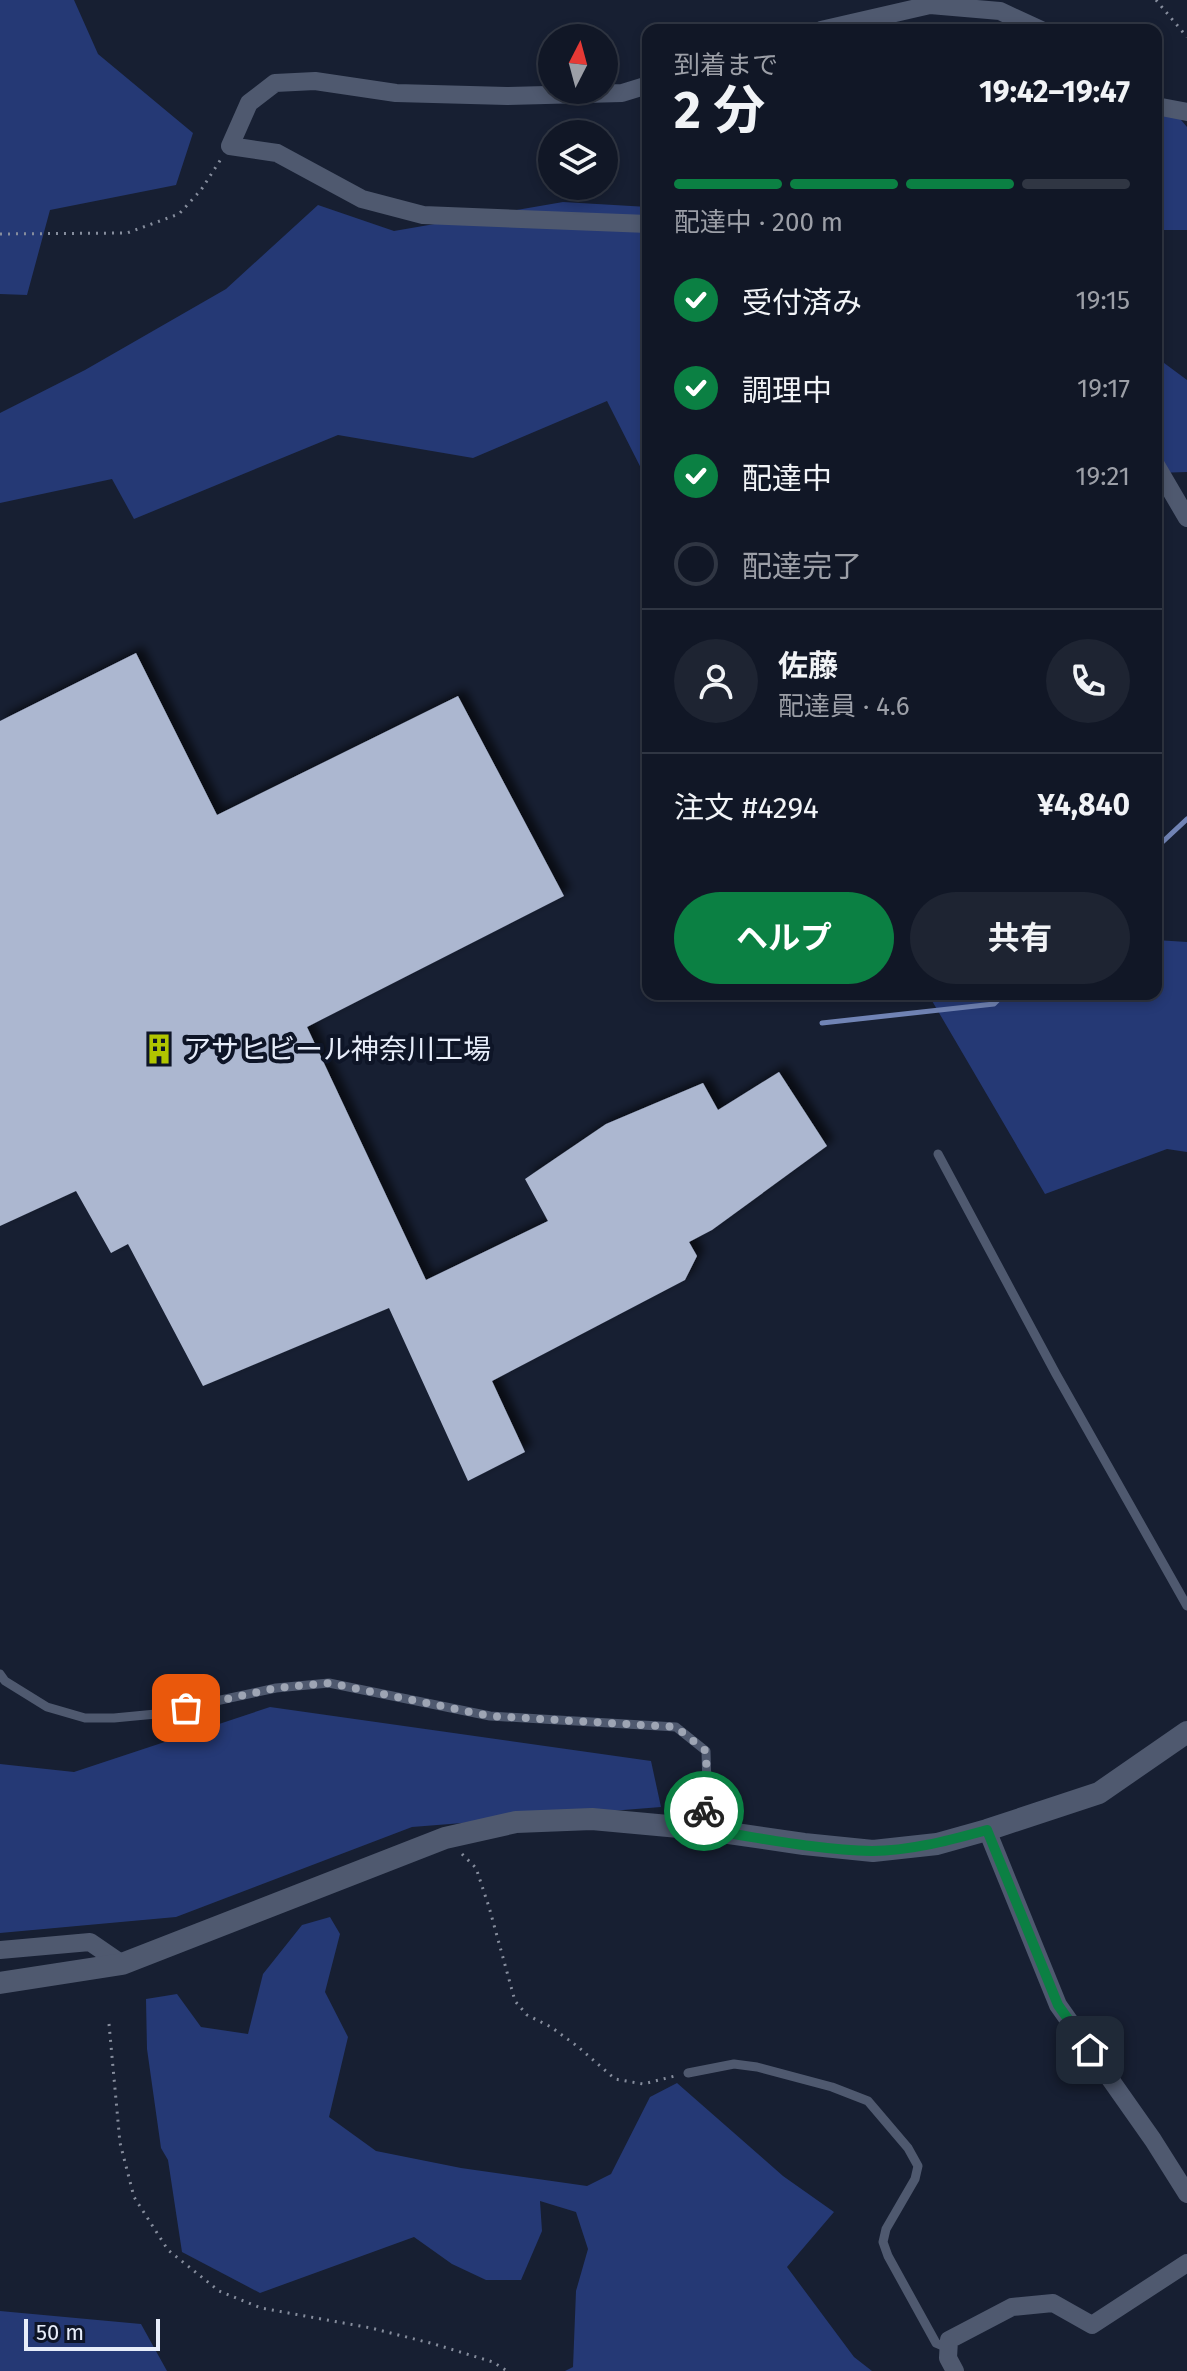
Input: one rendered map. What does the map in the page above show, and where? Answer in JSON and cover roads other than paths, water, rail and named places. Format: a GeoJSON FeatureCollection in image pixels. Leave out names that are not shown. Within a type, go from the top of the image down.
{"type":"FeatureCollection","features":[{"type":"Feature","properties":{"kind":"street"},"geometry":{"type":"LineString","coordinates":[[847,24],[930,5],[1000,11],[1028,24]]}},
{"type":"Feature","properties":{"kind":"street"},"geometry":{"type":"LineString","coordinates":[[642,87],[622,93],[507,96],[396,93],[315,81],[275,83],[249,103],[230,146],[277,153],[362,199],[423,215],[642,224]]}},
{"type":"Feature","properties":{"kind":"street"},"geometry":{"type":"LineString","coordinates":[[1162,107],[1187,112]]}},
{"type":"Feature","properties":{"kind":"street"},"geometry":{"type":"LineString","coordinates":[[1162,475],[1187,518]]}},
{"type":"Feature","properties":{"kind":"street"},"geometry":{"type":"LineString","coordinates":[[0,1983],[122,1964],[445,1838],[516,1822],[592,1819],[873,1851],[937,1844],[1099,1793],[1187,1732]]}},
{"type":"Feature","properties":{"kind":"street"},"geometry":{"type":"LineString","coordinates":[[987,1830],[1058,2005],[1187,2194]]}},
{"type":"Feature","properties":{"kind":"street"},"geometry":{"type":"LineString","coordinates":[[0,1950],[90,1942],[122,1964]]}},
{"type":"Feature","properties":{"kind":"street"},"geometry":{"type":"LineString","coordinates":[[955,2371],[948,2358],[949,2340],[1012,2307],[1053,2303],[1092,2325],[1187,2263]]}},
{"type":"Feature","properties":{"kind":"lane"},"geometry":{"type":"LineString","coordinates":[[938,1154],[1056,1374],[1187,1606]]}},
{"type":"Feature","properties":{"kind":"lane"},"geometry":{"type":"LineString","coordinates":[[0,1674],[5,1681],[47,1707],[85,1718],[156,1714],[276,1688],[329,1683],[490,1716],[676,1727],[706,1751],[707,1788],[701,1829]]}},
{"type":"Feature","properties":{"kind":"lane"},"geometry":{"type":"LineString","coordinates":[[688,2073],[734,2064],[757,2067],[832,2087],[868,2101],[908,2148],[918,2166],[915,2179],[886,2229],[883,2242],[936,2343],[948,2348]]}},
{"type":"Feature","properties":{"kind":"waterway"},"geometry":{"type":"LineString","coordinates":[[1162,842],[1187,819]]}},
{"type":"Feature","properties":{"kind":"waterway"},"geometry":{"type":"LineString","coordinates":[[822,1023],[994,1004],[998,1000]]}},
{"type":"Feature","properties":{"kind":"place","name":"アサヒビール神奈川工場"},"geometry":{"type":"Point","coordinates":[159,1049]}}]}
